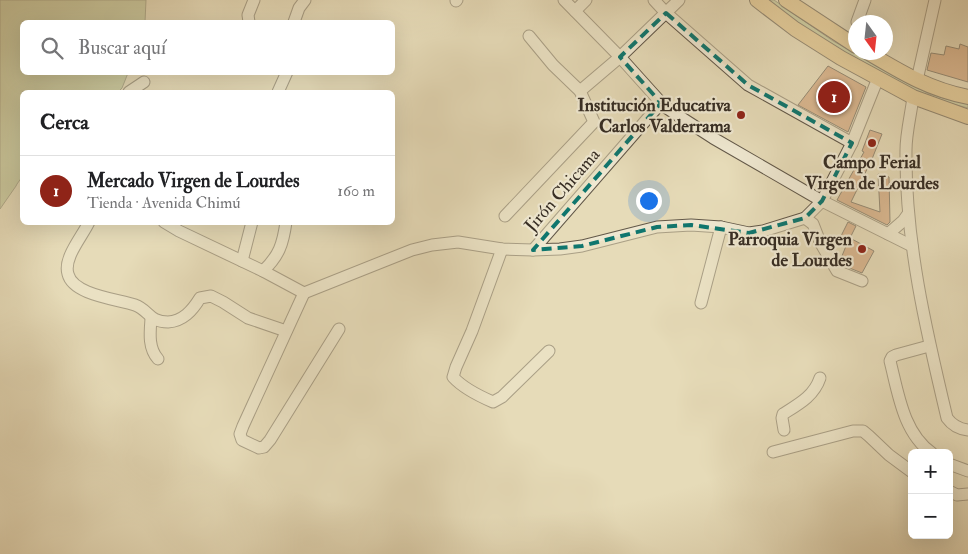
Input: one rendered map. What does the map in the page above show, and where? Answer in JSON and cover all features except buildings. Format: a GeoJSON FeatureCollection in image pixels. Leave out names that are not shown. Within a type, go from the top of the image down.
{"type":"FeatureCollection","features":[{"type":"Feature","properties":{"kind":"main road"},"geometry":{"type":"LineString","coordinates":[[757,0],[795,29],[841,58],[913,97],[968,117]]}},
{"type":"Feature","properties":{"kind":"main road"},"geometry":{"type":"LineString","coordinates":[[792,2],[848,41]]}},
{"type":"Feature","properties":{"kind":"main road"},"geometry":{"type":"LineString","coordinates":[[881,60],[916,80],[943,91],[968,97]]}},
{"type":"Feature","properties":{"kind":"street"},"geometry":{"type":"LineString","coordinates":[[248,20],[254,0]]}},
{"type":"Feature","properties":{"kind":"street"},"geometry":{"type":"LineString","coordinates":[[295,20],[299,8],[305,0]]}},
{"type":"Feature","properties":{"kind":"street"},"geometry":{"type":"LineString","coordinates":[[564,0],[620,57],[665,107],[713,138],[822,201],[912,246]]}},
{"type":"Feature","properties":{"kind":"street"},"geometry":{"type":"LineString","coordinates":[[575,11],[586,0]]}},
{"type":"Feature","properties":{"kind":"street"},"geometry":{"type":"LineString","coordinates":[[654,0],[666,13],[748,85],[852,143]]}},
{"type":"Feature","properties":{"kind":"street"},"geometry":{"type":"LineString","coordinates":[[580,92],[620,57],[679,0]]}},
{"type":"Feature","properties":{"kind":"street"},"geometry":{"type":"LineString","coordinates":[[860,15],[865,0]]}},
{"type":"Feature","properties":{"kind":"street"},"geometry":{"type":"LineString","coordinates":[[916,80],[935,0]]}},
{"type":"Feature","properties":{"kind":"street"},"geometry":{"type":"LineString","coordinates":[[504,216],[594,122],[580,92],[552,65],[529,36]]}},
{"type":"Feature","properties":{"kind":"street"},"geometry":{"type":"LineString","coordinates":[[279,90],[286,75]]}},
{"type":"Feature","properties":{"kind":"street"},"geometry":{"type":"LineString","coordinates":[[533,250],[582,246],[657,227],[691,225],[721,227],[749,233],[805,218],[822,201],[852,143],[878,78]]}},
{"type":"Feature","properties":{"kind":"street"},"geometry":{"type":"LineString","coordinates":[[133,90],[144,82]]}},
{"type":"Feature","properties":{"kind":"street"},"geometry":{"type":"LineString","coordinates":[[913,97],[906,148],[908,214],[912,246],[930,346],[947,418],[952,424],[962,430],[968,430]]}},
{"type":"Feature","properties":{"kind":"street","name":"Jirón Chicama"},"geometry":{"type":"LineString","coordinates":[[304,293],[412,250],[432,245],[458,242],[502,249],[533,250],[661,103]]}},
{"type":"Feature","properties":{"kind":"street"},"geometry":{"type":"LineString","coordinates":[[888,234],[908,214]]}},
{"type":"Feature","properties":{"kind":"street"},"geometry":{"type":"LineString","coordinates":[[805,218],[812,224],[837,271],[862,281]]}},
{"type":"Feature","properties":{"kind":"street"},"geometry":{"type":"LineString","coordinates":[[87,225],[69,257],[67,264],[68,275],[74,284],[94,295],[135,305],[143,309],[151,319],[162,322],[181,319],[192,310],[200,298],[211,296],[248,318],[286,332]]}},
{"type":"Feature","properties":{"kind":"street"},"geometry":{"type":"LineString","coordinates":[[242,261],[252,225]]}},
{"type":"Feature","properties":{"kind":"street"},"geometry":{"type":"LineString","coordinates":[[263,271],[270,264],[281,246],[285,225]]}},
{"type":"Feature","properties":{"kind":"street"},"geometry":{"type":"LineString","coordinates":[[183,227],[242,261],[304,293],[243,426],[240,434],[242,440],[259,448],[264,447],[339,329]]}},
{"type":"Feature","properties":{"kind":"street"},"geometry":{"type":"LineString","coordinates":[[701,303],[721,227]]}},
{"type":"Feature","properties":{"kind":"street"},"geometry":{"type":"LineString","coordinates":[[502,249],[453,377],[481,397],[493,402],[502,397],[549,350]]}},
{"type":"Feature","properties":{"kind":"street"},"geometry":{"type":"LineString","coordinates":[[151,319],[151,344],[158,359]]}},
{"type":"Feature","properties":{"kind":"street"},"geometry":{"type":"LineString","coordinates":[[926,449],[911,431],[903,412],[890,361],[896,355],[930,346]]}},
{"type":"Feature","properties":{"kind":"street"},"geometry":{"type":"LineString","coordinates":[[784,430],[782,418],[784,414],[812,393],[820,378]]}},
{"type":"Feature","properties":{"kind":"street"},"geometry":{"type":"LineString","coordinates":[[773,452],[854,431],[863,431],[889,455],[908,469]]}},
{"type":"Feature","properties":{"kind":"street"},"geometry":{"type":"LineString","coordinates":[[953,465],[968,471]]}},
{"type":"Feature","properties":{"kind":"street"},"geometry":{"type":"LineString","coordinates":[[953,494],[968,494]]}},
{"type":"Feature","properties":{"kind":"highlighted area"},"geometry":{"type":"Polygon","coordinates":[[[666,13],[748,85],[852,143],[822,201],[805,218],[749,233],[691,225],[657,227],[582,246],[533,250],[661,103],[620,57],[666,13]]]}},
{"type":"Feature","properties":{"kind":"green space"},"geometry":{"type":"Polygon","coordinates":[[[0,0],[146,0],[145,20],[20,20],[20,75],[127,75],[120,90],[20,90],[20,180],[0,209],[0,0]]]}},
{"type":"Feature","properties":{"kind":"green space"},"geometry":{"type":"Polygon","coordinates":[[[767,0],[774,0],[848,49],[848,55],[831,46],[767,0]]]}},
{"type":"Feature","properties":{"kind":"green space"},"geometry":{"type":"Polygon","coordinates":[[[856,60],[867,60],[929,94],[968,103],[968,108],[931,98],[892,80],[856,60]]]}},
{"type":"Feature","properties":{"kind":"place","name":"Mercado Virgen de Lourdes"},"geometry":{"type":"Point","coordinates":[834,97]}},
{"type":"Feature","properties":{"kind":"place","name":"Institución Educativa Carlos Valderrama"},"geometry":{"type":"Point","coordinates":[741,115]}},
{"type":"Feature","properties":{"kind":"place","name":"Campo Ferial Virgen de Lourdes"},"geometry":{"type":"Point","coordinates":[872,143]}},
{"type":"Feature","properties":{"kind":"place","name":"Parroquia Virgen de Lourdes"},"geometry":{"type":"Point","coordinates":[862,249]}}]}
